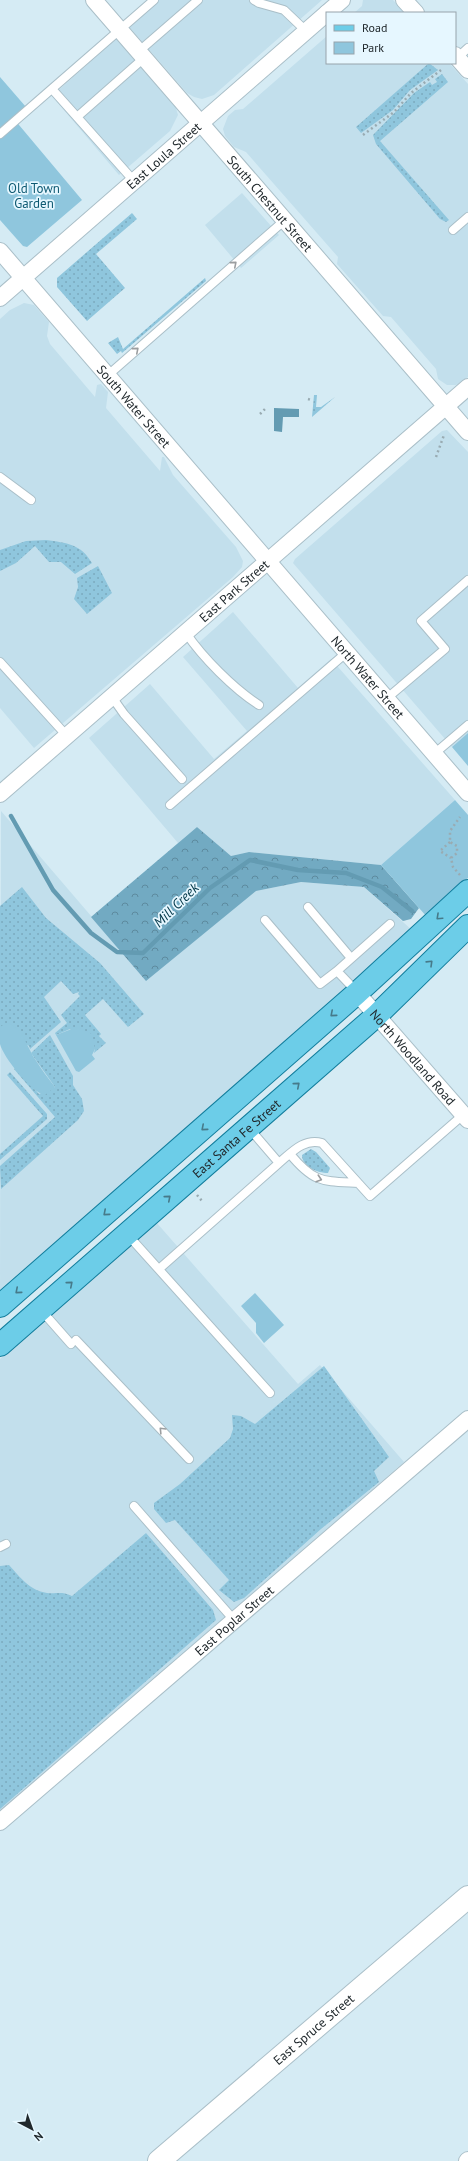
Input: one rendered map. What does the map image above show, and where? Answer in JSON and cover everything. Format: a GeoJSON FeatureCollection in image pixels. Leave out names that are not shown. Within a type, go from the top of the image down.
{"type":"FeatureCollection","features":[{"type":"Feature","properties":{"kind":"main road"},"geometry":{"type":"LineString","coordinates":[[0,1306],[357,993],[464,884]]}},
{"type":"Feature","properties":{"kind":"main road","name":"East Santa Fe Street"},"geometry":{"type":"LineString","coordinates":[[0,1344],[376,1016],[468,926]]}},
{"type":"Feature","properties":{"kind":"main road"},"geometry":{"type":"LineString","coordinates":[[229,1105],[248,1127]]}},
{"type":"Feature","properties":{"kind":"street","name":"South Chestnut Street"},"geometry":{"type":"LineString","coordinates":[[94,0],[468,432]]}},
{"type":"Feature","properties":{"kind":"street","name":"East Loula Street"},"geometry":{"type":"LineString","coordinates":[[328,12],[342,0]]}},
{"type":"Feature","properties":{"kind":"street"},"geometry":{"type":"LineString","coordinates":[[404,0],[415,12]]}},
{"type":"Feature","properties":{"kind":"street","name":"East Loula Street"},"geometry":{"type":"LineString","coordinates":[[0,298],[326,14]]}},
{"type":"Feature","properties":{"kind":"street"},"geometry":{"type":"LineString","coordinates":[[460,54],[468,70]]}},
{"type":"Feature","properties":{"kind":"street","name":"South Water Street"},"geometry":{"type":"LineString","coordinates":[[0,251],[267,562]]}},
{"type":"Feature","properties":{"kind":"street","name":"East Park Street"},"geometry":{"type":"LineString","coordinates":[[0,794],[468,387]]}},
{"type":"Feature","properties":{"kind":"street","name":"North Water Street"},"geometry":{"type":"LineString","coordinates":[[267,562],[468,793]]}},
{"type":"Feature","properties":{"kind":"street","name":"North Woodland Road"},"geometry":{"type":"LineString","coordinates":[[357,993],[466,1118]]}},
{"type":"Feature","properties":{"kind":"street","name":"East Poplar Street"},"geometry":{"type":"LineString","coordinates":[[0,1822],[468,1419]]}},
{"type":"Feature","properties":{"kind":"street","name":"East Spruce Street"},"geometry":{"type":"LineString","coordinates":[[159,2161],[468,1897]]}},
{"type":"Feature","properties":{"kind":"lane"},"geometry":{"type":"LineString","coordinates":[[0,134],[154,0]]}},
{"type":"Feature","properties":{"kind":"lane"},"geometry":{"type":"LineString","coordinates":[[77,117],[198,0]]}},
{"type":"Feature","properties":{"kind":"lane"},"geometry":{"type":"LineString","coordinates":[[254,0],[259,3],[284,10],[306,31]]}},
{"type":"Feature","properties":{"kind":"lane"},"geometry":{"type":"LineString","coordinates":[[52,89],[134,181]]}},
{"type":"Feature","properties":{"kind":"lane"},"geometry":{"type":"LineString","coordinates":[[453,230],[468,217]]}},
{"type":"Feature","properties":{"kind":"lane"},"geometry":{"type":"LineString","coordinates":[[107,376],[285,220]]}},
{"type":"Feature","properties":{"kind":"lane"},"geometry":{"type":"LineString","coordinates":[[0,477],[31,500]]}},
{"type":"Feature","properties":{"kind":"lane"},"geometry":{"type":"LineString","coordinates":[[386,699],[445,649],[421,621],[468,580]]}},
{"type":"Feature","properties":{"kind":"lane"},"geometry":{"type":"LineString","coordinates":[[186,633],[197,650],[243,695],[259,705]]}},
{"type":"Feature","properties":{"kind":"lane"},"geometry":{"type":"LineString","coordinates":[[170,805],[346,653]]}},
{"type":"Feature","properties":{"kind":"lane"},"geometry":{"type":"LineString","coordinates":[[0,662],[67,736]]}},
{"type":"Feature","properties":{"kind":"lane"},"geometry":{"type":"LineString","coordinates":[[112,697],[124,714],[182,779]]}},
{"type":"Feature","properties":{"kind":"lane"},"geometry":{"type":"LineString","coordinates":[[434,754],[468,725]]}},
{"type":"Feature","properties":{"kind":"lane"},"geometry":{"type":"LineString","coordinates":[[308,907],[351,958]]}},
{"type":"Feature","properties":{"kind":"lane"},"geometry":{"type":"LineString","coordinates":[[265,920],[320,984],[390,924]]}},
{"type":"Feature","properties":{"kind":"lane"},"geometry":{"type":"LineString","coordinates":[[337,971],[357,993]]}},
{"type":"Feature","properties":{"kind":"lane"},"geometry":{"type":"LineString","coordinates":[[159,1269],[300,1146],[315,1141],[322,1143],[370,1196],[466,1118]]}},
{"type":"Feature","properties":{"kind":"lane"},"geometry":{"type":"LineString","coordinates":[[248,1127],[279,1163]]}},
{"type":"Feature","properties":{"kind":"lane"},"geometry":{"type":"LineString","coordinates":[[290,1154],[307,1174],[315,1178],[328,1181],[358,1183]]}},
{"type":"Feature","properties":{"kind":"lane"},"geometry":{"type":"LineString","coordinates":[[127,1234],[270,1393]]}},
{"type":"Feature","properties":{"kind":"lane"},"geometry":{"type":"LineString","coordinates":[[40,1309],[189,1458]]}},
{"type":"Feature","properties":{"kind":"lane"},"geometry":{"type":"LineString","coordinates":[[134,1506],[234,1620]]}},
{"type":"Feature","properties":{"kind":"path"},"geometry":{"type":"LineString","coordinates":[[363,135],[394,112],[411,93],[441,70]]}},
{"type":"Feature","properties":{"kind":"path"},"geometry":{"type":"LineString","coordinates":[[260,414],[266,408]]}},
{"type":"Feature","properties":{"kind":"path"},"geometry":{"type":"LineString","coordinates":[[436,457],[444,435]]}},
{"type":"Feature","properties":{"kind":"path"},"geometry":{"type":"LineString","coordinates":[[460,817],[450,831],[450,842],[440,851],[451,858],[453,867],[464,884]]}},
{"type":"Feature","properties":{"kind":"path"},"geometry":{"type":"LineString","coordinates":[[450,842],[457,846],[457,853],[451,858]]}},
{"type":"Feature","properties":{"kind":"path"},"geometry":{"type":"LineString","coordinates":[[197,1195],[202,1201]]}},
{"type":"Feature","properties":{"kind":"shaded area"},"geometry":{"type":"Polygon","coordinates":[[[149,0],[322,0],[214,95],[202,99],[187,93],[124,21],[149,0]]]}},
{"type":"Feature","properties":{"kind":"shaded area"},"geometry":{"type":"Polygon","coordinates":[[[363,0],[393,0],[404,12],[355,12],[362,6],[363,0]]]}},
{"type":"Feature","properties":{"kind":"shaded area"},"geometry":{"type":"Polygon","coordinates":[[[326,37],[326,64],[450,64],[468,84],[468,377],[456,385],[447,385],[438,379],[436,369],[391,317],[383,316],[337,264],[338,257],[246,152],[234,147],[225,136],[223,129],[228,116],[235,110],[243,109],[326,37]]]}},
{"type":"Feature","properties":{"kind":"shaded area"},"geometry":{"type":"Polygon","coordinates":[[[117,38],[175,105],[178,115],[170,131],[119,175],[52,96],[117,38]]]}},
{"type":"Feature","properties":{"kind":"shaded area"},"geometry":{"type":"Polygon","coordinates":[[[242,193],[279,235],[241,268],[205,225],[242,193]]]}},
{"type":"Feature","properties":{"kind":"shaded area"},"geometry":{"type":"Polygon","coordinates":[[[24,303],[34,305],[49,322],[47,336],[50,344],[95,397],[97,385],[101,384],[108,392],[106,408],[160,471],[162,457],[164,457],[173,475],[236,547],[243,561],[242,567],[233,577],[34,748],[0,708],[0,319],[10,310],[24,303]]]}},
{"type":"Feature","properties":{"kind":"shaded area"},"geometry":{"type":"Polygon","coordinates":[[[274,408],[299,409],[299,417],[283,417],[282,432],[274,431],[274,408]]]}},
{"type":"Feature","properties":{"kind":"shaded area"},"geometry":{"type":"Polygon","coordinates":[[[447,430],[468,452],[468,733],[452,747],[293,563],[295,559],[442,431],[447,430]]]}},
{"type":"Feature","properties":{"kind":"shaded area"},"geometry":{"type":"Polygon","coordinates":[[[233,612],[298,688],[331,659],[455,800],[381,865],[249,852],[231,856],[197,827],[178,843],[89,738],[150,684],[214,759],[247,731],[183,657],[233,612]]]}},
{"type":"Feature","properties":{"kind":"shaded area"},"geometry":{"type":"Polygon","coordinates":[[[1,811],[146,980],[256,891],[301,882],[364,887],[413,931],[0,1298],[1,811]]]}},
{"type":"Feature","properties":{"kind":"shaded area"},"geometry":{"type":"Polygon","coordinates":[[[156,1222],[298,1384],[320,1365],[404,1462],[0,1812],[0,1359],[156,1222]]]}},
{"type":"Feature","properties":{"kind":"green space"},"geometry":{"type":"Polygon","coordinates":[[[428,64],[430,64],[438,70],[410,90],[393,110],[361,133],[356,127],[428,64]]]}},
{"type":"Feature","properties":{"kind":"green space"},"geometry":{"type":"Polygon","coordinates":[[[442,74],[448,82],[380,141],[449,220],[446,222],[440,219],[376,144],[373,135],[414,93],[430,82],[432,85],[437,82],[435,79],[442,74]]]}},
{"type":"Feature","properties":{"kind":"green space","name":"Old Town Garden"},"geometry":{"type":"Polygon","coordinates":[[[0,77],[26,107],[14,119],[82,200],[27,247],[23,246],[0,220],[0,77]]]}},
{"type":"Feature","properties":{"kind":"green space"},"geometry":{"type":"Polygon","coordinates":[[[132,213],[137,219],[96,254],[125,288],[87,321],[57,287],[57,278],[132,213]]]}},
{"type":"Feature","properties":{"kind":"green space"},"geometry":{"type":"Polygon","coordinates":[[[205,278],[206,281],[122,353],[121,351],[117,354],[108,343],[118,337],[123,349],[205,278]]]}},
{"type":"Feature","properties":{"kind":"green space"},"geometry":{"type":"Polygon","coordinates":[[[314,395],[317,395],[316,407],[321,407],[335,397],[312,417],[314,395]]]}},
{"type":"Feature","properties":{"kind":"green space"},"geometry":{"type":"Polygon","coordinates":[[[46,540],[67,544],[78,548],[92,563],[75,574],[61,562],[49,562],[35,546],[16,563],[0,571],[0,550],[26,541],[46,540]]]}},
{"type":"Feature","properties":{"kind":"green space"},"geometry":{"type":"Polygon","coordinates":[[[98,566],[112,593],[87,614],[74,599],[78,587],[77,578],[98,566]]]}},
{"type":"Feature","properties":{"kind":"green space"},"geometry":{"type":"Polygon","coordinates":[[[468,733],[468,766],[452,747],[468,733]]]}},
{"type":"Feature","properties":{"kind":"green space"},"geometry":{"type":"Polygon","coordinates":[[[455,800],[468,815],[468,878],[427,917],[381,865],[455,800]]]}},
{"type":"Feature","properties":{"kind":"green space"},"geometry":{"type":"Polygon","coordinates":[[[197,827],[231,856],[249,852],[381,865],[419,908],[411,919],[403,921],[364,887],[301,882],[256,891],[146,981],[91,917],[197,827]]]}},
{"type":"Feature","properties":{"kind":"green space"},"geometry":{"type":"Polygon","coordinates":[[[22,887],[46,918],[100,963],[144,1014],[128,1027],[103,999],[85,1015],[101,1034],[99,1036],[106,1043],[94,1053],[95,1049],[70,1029],[56,1035],[55,1033],[67,1023],[61,1015],[80,996],[78,994],[79,992],[73,994],[61,981],[44,997],[61,1022],[30,1049],[29,1046],[1,1027],[0,1031],[0,906],[22,887]]]}},
{"type":"Feature","properties":{"kind":"green space"},"geometry":{"type":"Polygon","coordinates":[[[6,1023],[16,1028],[24,1038],[37,1063],[55,1087],[45,1095],[39,1093],[19,1074],[2,1050],[0,1044],[0,1027],[6,1023]]]}},
{"type":"Feature","properties":{"kind":"green space"},"geometry":{"type":"Polygon","coordinates":[[[77,1027],[92,1034],[95,1049],[92,1055],[95,1059],[79,1072],[76,1071],[56,1035],[77,1027]]]}},
{"type":"Feature","properties":{"kind":"green space"},"geometry":{"type":"Polygon","coordinates":[[[50,1035],[73,1076],[73,1085],[82,1099],[84,1111],[78,1120],[1,1189],[0,1166],[55,1117],[14,1069],[15,1068],[39,1094],[55,1087],[31,1053],[50,1035]]]}},
{"type":"Feature","properties":{"kind":"green space"},"geometry":{"type":"Polygon","coordinates":[[[10,1072],[47,1114],[47,1119],[0,1160],[0,1154],[43,1116],[7,1075],[10,1072]]]}},
{"type":"Feature","properties":{"kind":"green space"},"geometry":{"type":"Polygon","coordinates":[[[311,1149],[316,1152],[330,1168],[328,1173],[315,1170],[305,1163],[302,1155],[311,1149]]]}},
{"type":"Feature","properties":{"kind":"green space"},"geometry":{"type":"Polygon","coordinates":[[[255,1293],[284,1325],[264,1343],[256,1333],[256,1323],[241,1306],[255,1293]]]}},
{"type":"Feature","properties":{"kind":"green space"},"geometry":{"type":"Polygon","coordinates":[[[324,1366],[389,1457],[374,1471],[379,1482],[321,1529],[244,1598],[234,1602],[219,1590],[229,1580],[175,1520],[166,1523],[154,1509],[154,1503],[180,1484],[230,1438],[233,1429],[232,1415],[241,1416],[255,1424],[324,1366]]]}},
{"type":"Feature","properties":{"kind":"green space"},"geometry":{"type":"Polygon","coordinates":[[[146,1533],[213,1610],[216,1620],[0,1809],[0,1566],[9,1565],[26,1583],[35,1589],[47,1593],[62,1593],[72,1596],[146,1533]]]}},
{"type":"Feature","properties":{"kind":"waterway","name":"Mill Creek"},"geometry":{"type":"LineString","coordinates":[[11,816],[53,890],[91,933],[117,952],[143,953],[210,888],[250,860],[298,870],[346,873],[382,887],[412,911]]}}]}
